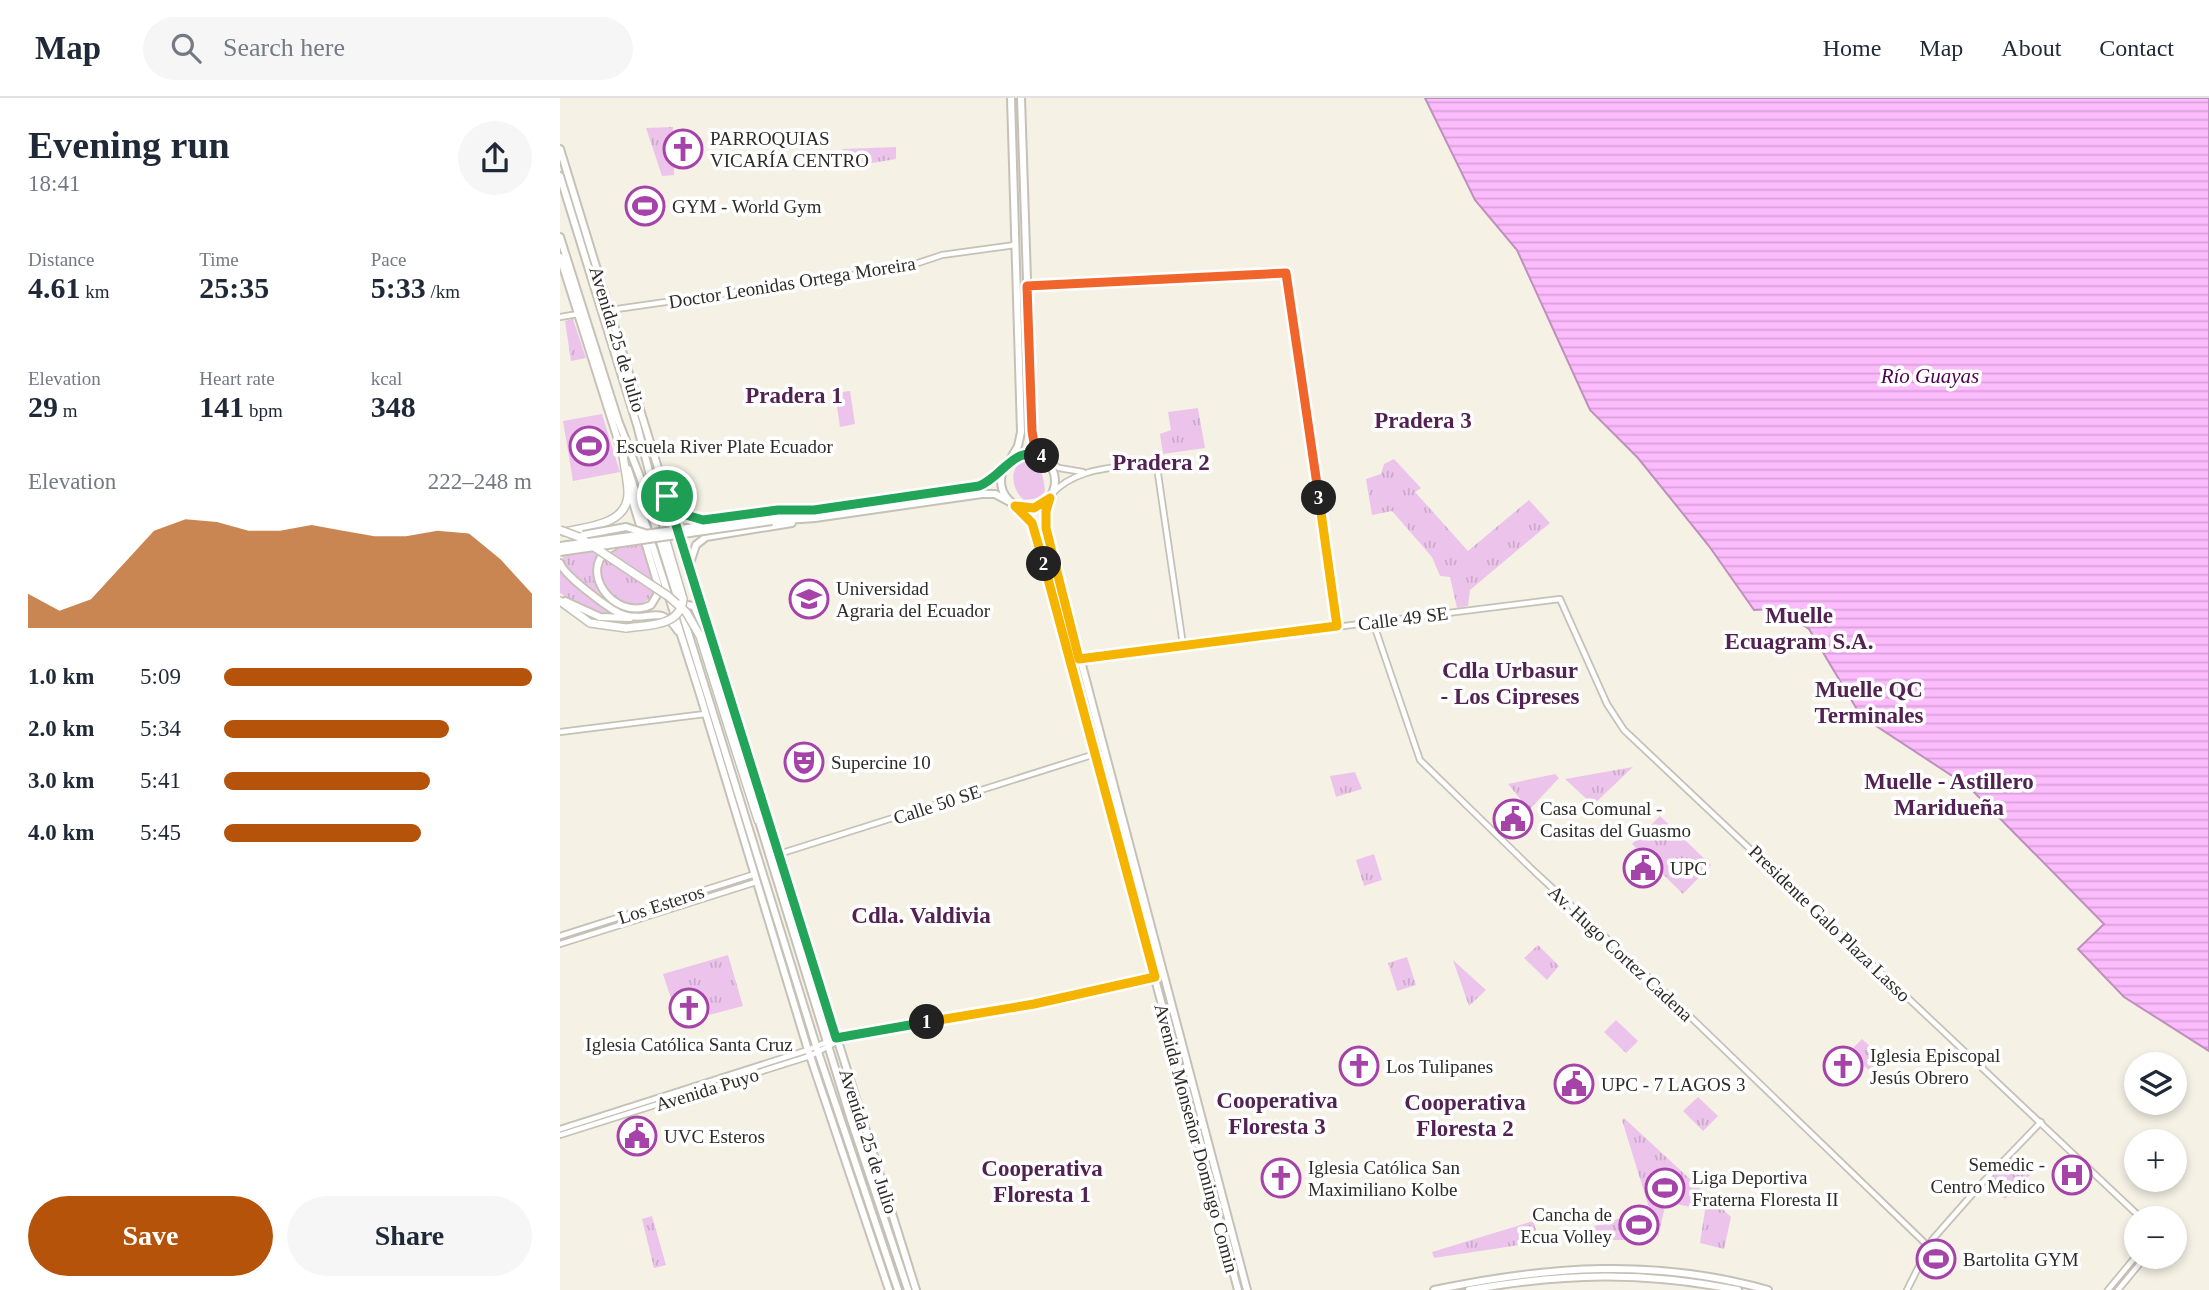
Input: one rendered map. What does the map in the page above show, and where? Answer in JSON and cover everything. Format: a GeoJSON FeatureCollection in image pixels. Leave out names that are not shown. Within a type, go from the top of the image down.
{"type":"FeatureCollection","features":[{"type":"Feature","properties":{"kind":"highway"},"geometry":{"type":"LineString","coordinates":[[560,531],[612,520],[620,513],[627,501],[623,454]]}},
{"type":"Feature","properties":{"kind":"highway"},"geometry":{"type":"LineString","coordinates":[[560,531],[579,537],[668,596],[686,612],[700,636],[758,820]]}},
{"type":"Feature","properties":{"kind":"highway"},"geometry":{"type":"LineString","coordinates":[[560,600],[590,623],[626,628],[666,622],[677,615],[682,606],[682,594],[666,541]]}},
{"type":"Feature","properties":{"kind":"main road"},"geometry":{"type":"LineString","coordinates":[[1011,98],[1021,438],[1007,464],[1002,482],[1004,493],[1012,504]]}},
{"type":"Feature","properties":{"kind":"main road"},"geometry":{"type":"LineString","coordinates":[[689,568],[696,545],[706,537],[982,494],[995,494],[1012,504],[1034,508],[1051,496],[1054,480],[1034,443],[1032,431],[1021,98]]}},
{"type":"Feature","properties":{"kind":"main road","name":"Avenida 25 de Julio"},"geometry":{"type":"LineString","coordinates":[[560,149],[748,761],[916,1290]]}},
{"type":"Feature","properties":{"kind":"main road"},"geometry":{"type":"LineString","coordinates":[[560,170],[573,191]]}},
{"type":"Feature","properties":{"kind":"main road","name":"Avenida 25 de Julio"},"geometry":{"type":"LineString","coordinates":[[560,176],[637,425],[666,541]]}},
{"type":"Feature","properties":{"kind":"main road","name":"Avenida 25 de Julio"},"geometry":{"type":"LineString","coordinates":[[560,237],[687,625],[817,1049],[898,1290]]}},
{"type":"Feature","properties":{"kind":"main road"},"geometry":{"type":"LineString","coordinates":[[590,275],[592,254]]}},
{"type":"Feature","properties":{"kind":"main road","name":"Avenida 25 de Julio"},"geometry":{"type":"LineString","coordinates":[[560,257],[683,639],[809,1053],[889,1290]]}},
{"type":"Feature","properties":{"kind":"main road"},"geometry":{"type":"LineString","coordinates":[[618,420],[623,454]]}},
{"type":"Feature","properties":{"kind":"main road"},"geometry":{"type":"LineString","coordinates":[[637,425],[654,457]]}},
{"type":"Feature","properties":{"kind":"main road"},"geometry":{"type":"LineString","coordinates":[[651,533],[626,527],[583,535],[568,539],[560,553],[814,510],[979,486],[1024,454],[1035,454],[1045,460]]}},
{"type":"Feature","properties":{"kind":"main road"},"geometry":{"type":"LineString","coordinates":[[620,543],[608,549],[601,558],[597,572],[599,582],[604,591],[620,606],[634,610],[648,607],[656,599],[658,584],[627,484]]}},
{"type":"Feature","properties":{"kind":"main road"},"geometry":{"type":"LineString","coordinates":[[667,496],[686,515],[703,520],[778,510],[814,510]]}},
{"type":"Feature","properties":{"kind":"main road","name":"Avenida Monseñor Domingo Comin"},"geometry":{"type":"LineString","coordinates":[[1051,496],[1046,511],[1046,528],[1247,1290]]}},
{"type":"Feature","properties":{"kind":"main road","name":"Avenida Monseñor Domingo Comin"},"geometry":{"type":"LineString","coordinates":[[1012,504],[1029,519],[1035,529],[1238,1290]]}},
{"type":"Feature","properties":{"kind":"main road"},"geometry":{"type":"LineString","coordinates":[[560,547],[772,519],[815,518]]}},
{"type":"Feature","properties":{"kind":"main road"},"geometry":{"type":"LineString","coordinates":[[560,564],[569,576],[619,613],[636,617]]}},
{"type":"Feature","properties":{"kind":"main road"},"geometry":{"type":"LineString","coordinates":[[560,600],[600,617],[612,619],[662,614],[674,625],[683,639]]}},
{"type":"Feature","properties":{"kind":"main road"},"geometry":{"type":"LineString","coordinates":[[698,688],[685,607],[691,604],[695,607],[703,631],[715,650]]}},
{"type":"Feature","properties":{"kind":"main road","name":"Avenida 25 de Julio"},"geometry":{"type":"LineString","coordinates":[[748,761],[758,820],[908,1290]]}},
{"type":"Feature","properties":{"kind":"main road"},"geometry":{"type":"LineString","coordinates":[[724,777],[747,818]]}},
{"type":"Feature","properties":{"kind":"main road"},"geometry":{"type":"LineString","coordinates":[[764,839],[787,880]]}},
{"type":"Feature","properties":{"kind":"main road"},"geometry":{"type":"LineString","coordinates":[[763,903],[763,873],[777,881]]}},
{"type":"Feature","properties":{"kind":"main road"},"geometry":{"type":"LineString","coordinates":[[860,1175],[865,1176],[869,1172]]}},
{"type":"Feature","properties":{"kind":"main road"},"geometry":{"type":"LineString","coordinates":[[874,1218],[878,1214],[884,1216]]}},
{"type":"Feature","properties":{"kind":"main road"},"geometry":{"type":"LineString","coordinates":[[1434,1290],[1544,1271],[1596,1269],[1657,1271],[1713,1277],[1768,1290]]}},
{"type":"Feature","properties":{"kind":"main road"},"geometry":{"type":"LineString","coordinates":[[1469,1290],[1533,1279],[1588,1275],[1656,1278],[1738,1290]]}},
{"type":"Feature","properties":{"kind":"street","name":"Doctor Leonidas Ortega Moreira"},"geometry":{"type":"LineString","coordinates":[[609,310],[879,271],[942,256],[1015,245]]}},
{"type":"Feature","properties":{"kind":"street"},"geometry":{"type":"LineString","coordinates":[[1027,286],[1286,273],[1337,626]]}},
{"type":"Feature","properties":{"kind":"street"},"geometry":{"type":"LineString","coordinates":[[560,317],[578,314]]}},
{"type":"Feature","properties":{"kind":"street"},"geometry":{"type":"LineString","coordinates":[[1045,460],[1059,468],[1087,472]]}},
{"type":"Feature","properties":{"kind":"street"},"geometry":{"type":"LineString","coordinates":[[1051,496],[1065,481],[1087,472],[1149,463],[1157,467],[1183,645]]}},
{"type":"Feature","properties":{"kind":"street","name":"Calle 49 SE"},"geometry":{"type":"LineString","coordinates":[[1079,659],[1560,599]]}},
{"type":"Feature","properties":{"kind":"street","name":"Presidente Galo Plaza Lasso"},"geometry":{"type":"LineString","coordinates":[[1560,599],[1607,704],[1624,730],[2128,1206]]}},
{"type":"Feature","properties":{"kind":"street","name":"Av. Hugo Cortez Cadena"},"geometry":{"type":"LineString","coordinates":[[1373,622],[1420,760],[1928,1246]]}},
{"type":"Feature","properties":{"kind":"street"},"geometry":{"type":"LineString","coordinates":[[560,732],[705,714]]}},
{"type":"Feature","properties":{"kind":"street","name":"Calle 50 SE"},"geometry":{"type":"LineString","coordinates":[[779,854],[1096,753]]}},
{"type":"Feature","properties":{"kind":"street","name":"Los Esteros"},"geometry":{"type":"LineString","coordinates":[[560,944],[763,873]]}},
{"type":"Feature","properties":{"kind":"street","name":"Los Esteros"},"geometry":{"type":"LineString","coordinates":[[560,936],[755,878]]}},
{"type":"Feature","properties":{"kind":"street","name":"Avenida Puyo"},"geometry":{"type":"LineString","coordinates":[[560,1135],[809,1053],[850,1035],[1034,1004],[1155,977]]}},
{"type":"Feature","properties":{"kind":"street","name":"Avenida Puyo"},"geometry":{"type":"LineString","coordinates":[[560,1129],[809,1053]]}},
{"type":"Feature","properties":{"kind":"street"},"geometry":{"type":"LineString","coordinates":[[1907,1290],[1928,1246],[1983,1182],[2041,1122]]}},
{"type":"Feature","properties":{"kind":"street"},"geometry":{"type":"LineString","coordinates":[[2108,1290],[2125,1269]]}},
{"type":"Feature","properties":{"kind":"street"},"geometry":{"type":"LineString","coordinates":[[2118,1290],[2135,1269]]}},
{"type":"Feature","properties":{"kind":"green space"},"geometry":{"type":"Polygon","coordinates":[[[673,127],[674,175],[662,176],[646,128],[673,127]]]}},
{"type":"Feature","properties":{"kind":"green space"},"geometry":{"type":"Polygon","coordinates":[[[896,147],[896,159],[836,169],[843,149],[896,147]]]}},
{"type":"Feature","properties":{"kind":"green space"},"geometry":{"type":"Polygon","coordinates":[[[573,319],[586,358],[571,361],[565,321],[573,319]]]}},
{"type":"Feature","properties":{"kind":"green space"},"geometry":{"type":"Polygon","coordinates":[[[850,391],[855,424],[840,427],[835,393],[850,391]]]}},
{"type":"Feature","properties":{"kind":"green space"},"geometry":{"type":"Polygon","coordinates":[[[1198,408],[1205,448],[1163,454],[1160,434],[1171,430],[1168,412],[1198,408]]]}},
{"type":"Feature","properties":{"kind":"green space","name":"Escuela River Plate Ecuador"},"geometry":{"type":"Polygon","coordinates":[[[602,414],[620,472],[573,481],[563,421],[602,414]]]}},
{"type":"Feature","properties":{"kind":"green space"},"geometry":{"type":"Polygon","coordinates":[[[1394,459],[1421,488],[1415,492],[1468,551],[1529,500],[1550,523],[1470,590],[1468,606],[1457,608],[1450,577],[1440,576],[1432,557],[1392,511],[1372,515],[1366,479],[1381,474],[1384,464],[1394,459]]]}},
{"type":"Feature","properties":{"kind":"green space"},"geometry":{"type":"Polygon","coordinates":[[[1023,461],[1033,463],[1040,470],[1045,491],[1040,498],[1024,500],[1014,485],[1015,469],[1023,461]]]}},
{"type":"Feature","properties":{"kind":"green space"},"geometry":{"type":"Polygon","coordinates":[[[624,530],[639,534],[655,582],[654,594],[637,605],[608,599],[571,574],[563,563],[564,553],[573,539],[624,530]]]}},
{"type":"Feature","properties":{"kind":"green space"},"geometry":{"type":"Polygon","coordinates":[[[560,569],[615,615],[593,610],[560,593],[560,569]]]}},
{"type":"Feature","properties":{"kind":"green space"},"geometry":{"type":"Polygon","coordinates":[[[1633,767],[1593,805],[1565,779],[1633,767]]]}},
{"type":"Feature","properties":{"kind":"green space"},"geometry":{"type":"Polygon","coordinates":[[[1355,772],[1362,789],[1336,797],[1330,776],[1355,772]]]}},
{"type":"Feature","properties":{"kind":"green space"},"geometry":{"type":"Polygon","coordinates":[[[1555,774],[1559,778],[1529,810],[1508,784],[1555,774]]]}},
{"type":"Feature","properties":{"kind":"green space"},"geometry":{"type":"Polygon","coordinates":[[[1660,816],[1711,865],[1683,894],[1632,844],[1660,816]]]}},
{"type":"Feature","properties":{"kind":"green space"},"geometry":{"type":"Polygon","coordinates":[[[1374,854],[1382,880],[1364,886],[1356,860],[1374,854]]]}},
{"type":"Feature","properties":{"kind":"green space"},"geometry":{"type":"Polygon","coordinates":[[[1538,945],[1559,966],[1547,980],[1524,958],[1538,945]]]}},
{"type":"Feature","properties":{"kind":"green space"},"geometry":{"type":"Polygon","coordinates":[[[728,955],[743,1006],[679,1023],[663,974],[728,955]]]}},
{"type":"Feature","properties":{"kind":"green space"},"geometry":{"type":"Polygon","coordinates":[[[1407,957],[1416,985],[1397,991],[1388,963],[1407,957]]]}},
{"type":"Feature","properties":{"kind":"green space"},"geometry":{"type":"Polygon","coordinates":[[[1453,960],[1486,990],[1469,1006],[1453,960]]]}},
{"type":"Feature","properties":{"kind":"green space"},"geometry":{"type":"Polygon","coordinates":[[[1616,1020],[1638,1041],[1626,1053],[1604,1032],[1616,1020]]]}},
{"type":"Feature","properties":{"kind":"green space"},"geometry":{"type":"Polygon","coordinates":[[[1862,1039],[1882,1057],[1869,1070],[1849,1052],[1862,1039]]]}},
{"type":"Feature","properties":{"kind":"green space"},"geometry":{"type":"Polygon","coordinates":[[[1698,1097],[1718,1116],[1703,1131],[1683,1111],[1698,1097]]]}},
{"type":"Feature","properties":{"kind":"green space"},"geometry":{"type":"Polygon","coordinates":[[[1624,1118],[1731,1217],[1724,1249],[1700,1243],[1705,1210],[1666,1202],[1658,1237],[1622,1120],[1624,1118]]]}},
{"type":"Feature","properties":{"kind":"green space"},"geometry":{"type":"Polygon","coordinates":[[[2015,1155],[2032,1173],[2005,1199],[1988,1182],[2015,1155]]]}},
{"type":"Feature","properties":{"kind":"green space"},"geometry":{"type":"Polygon","coordinates":[[[1643,1211],[1653,1240],[1582,1240],[1579,1231],[1643,1211]]]}},
{"type":"Feature","properties":{"kind":"green space"},"geometry":{"type":"Polygon","coordinates":[[[652,1216],[666,1265],[654,1268],[642,1219],[652,1216]]]}},
{"type":"Feature","properties":{"kind":"green space"},"geometry":{"type":"Polygon","coordinates":[[[1533,1221],[1540,1242],[1434,1258],[1432,1252],[1533,1221]]]}},
{"type":"Feature","properties":{"kind":"water","name":"Río Guayas"},"geometry":{"type":"Polygon","coordinates":[[[1425,98],[2209,98],[2209,1051],[2124,997],[2078,949],[2104,924],[1969,787],[1861,716],[1809,629],[1777,609],[1754,610],[1709,546],[1638,458],[1590,410],[1517,250],[1475,200],[1425,98]]]}},
{"type":"Feature","properties":{"kind":"place","name":"PARROQUIAS VICARÍA CENTRO"},"geometry":{"type":"Point","coordinates":[683,149]}},
{"type":"Feature","properties":{"kind":"place","name":"GYM - World Gym"},"geometry":{"type":"Point","coordinates":[645,206]}},
{"type":"Feature","properties":{"kind":"place","name":"Escuela River Plate Ecuador"},"geometry":{"type":"Point","coordinates":[589,446]}},
{"type":"Feature","properties":{"kind":"place","name":"Universidad Agraria del Ecuador"},"geometry":{"type":"Point","coordinates":[809,599]}},
{"type":"Feature","properties":{"kind":"place","name":"Supercine 10"},"geometry":{"type":"Point","coordinates":[804,762]}},
{"type":"Feature","properties":{"kind":"place","name":"Casa Comunal - Casitas del Guasmo"},"geometry":{"type":"Point","coordinates":[1513,819]}},
{"type":"Feature","properties":{"kind":"place","name":"UPC"},"geometry":{"type":"Point","coordinates":[1643,868]}},
{"type":"Feature","properties":{"kind":"place","name":"Iglesia Católica Santa Cruz"},"geometry":{"type":"Point","coordinates":[689,1008]}},
{"type":"Feature","properties":{"kind":"place","name":"Los Tulipanes"},"geometry":{"type":"Point","coordinates":[1359,1066]}},
{"type":"Feature","properties":{"kind":"place","name":"Iglesia Episcopal Jesús Obrero"},"geometry":{"type":"Point","coordinates":[1843,1066]}},
{"type":"Feature","properties":{"kind":"place","name":"UPC - 7 LAGOS 3"},"geometry":{"type":"Point","coordinates":[1574,1084]}},
{"type":"Feature","properties":{"kind":"place","name":"UVC Esteros"},"geometry":{"type":"Point","coordinates":[637,1136]}},
{"type":"Feature","properties":{"kind":"place","name":"Semedic - Centro Medico"},"geometry":{"type":"Point","coordinates":[2072,1175]}},
{"type":"Feature","properties":{"kind":"place","name":"Iglesia Católica San Maximiliano Kolbe"},"geometry":{"type":"Point","coordinates":[1281,1178]}},
{"type":"Feature","properties":{"kind":"place","name":"Liga Deportiva Fraterna Floresta II"},"geometry":{"type":"Point","coordinates":[1665,1188]}},
{"type":"Feature","properties":{"kind":"place","name":"Cancha de Ecua Volley"},"geometry":{"type":"Point","coordinates":[1639,1225]}},
{"type":"Feature","properties":{"kind":"place","name":"Bartolita GYM"},"geometry":{"type":"Point","coordinates":[1936,1259]}},
{"type":"Feature","properties":{"kind":"district","name":"Pradera 1"},"geometry":{"type":"Point","coordinates":[794,395]}},
{"type":"Feature","properties":{"kind":"district","name":"Pradera 3"},"geometry":{"type":"Point","coordinates":[1423,420]}},
{"type":"Feature","properties":{"kind":"district","name":"Pradera 2"},"geometry":{"type":"Point","coordinates":[1161,462]}},
{"type":"Feature","properties":{"kind":"district","name":"Muelle Ecuagram S.A."},"geometry":{"type":"Point","coordinates":[1799,628]}},
{"type":"Feature","properties":{"kind":"district","name":"Cdla Urbasur - Los Cipreses"},"geometry":{"type":"Point","coordinates":[1510,683]}},
{"type":"Feature","properties":{"kind":"district","name":"Muelle QC Terminales"},"geometry":{"type":"Point","coordinates":[1869,702]}},
{"type":"Feature","properties":{"kind":"district","name":"Muelle - Astillero Maridueña"},"geometry":{"type":"Point","coordinates":[1949,794]}},
{"type":"Feature","properties":{"kind":"district","name":"Cdla. Valdivia"},"geometry":{"type":"Point","coordinates":[921,915]}},
{"type":"Feature","properties":{"kind":"district","name":"Cooperativa Floresta 3"},"geometry":{"type":"Point","coordinates":[1277,1113]}},
{"type":"Feature","properties":{"kind":"district","name":"Cooperativa Floresta 2"},"geometry":{"type":"Point","coordinates":[1465,1115]}},
{"type":"Feature","properties":{"kind":"district","name":"Cooperativa Floresta 1"},"geometry":{"type":"Point","coordinates":[1042,1181]}},
{"type":"Feature","properties":{"kind":"route"},"geometry":{"type":"LineString","coordinates":[[1286,273],[1337,626],[1079,659],[1046,528],[1046,511],[1050,498],[1034,508],[1015,506],[1035,529],[1155,977],[1034,1004],[836,1038],[667,496],[686,515],[703,520],[778,510],[814,510],[979,486],[1019,455],[1035,454],[1044,458],[1034,443],[1032,431],[1027,286],[1286,273]]}}]}
